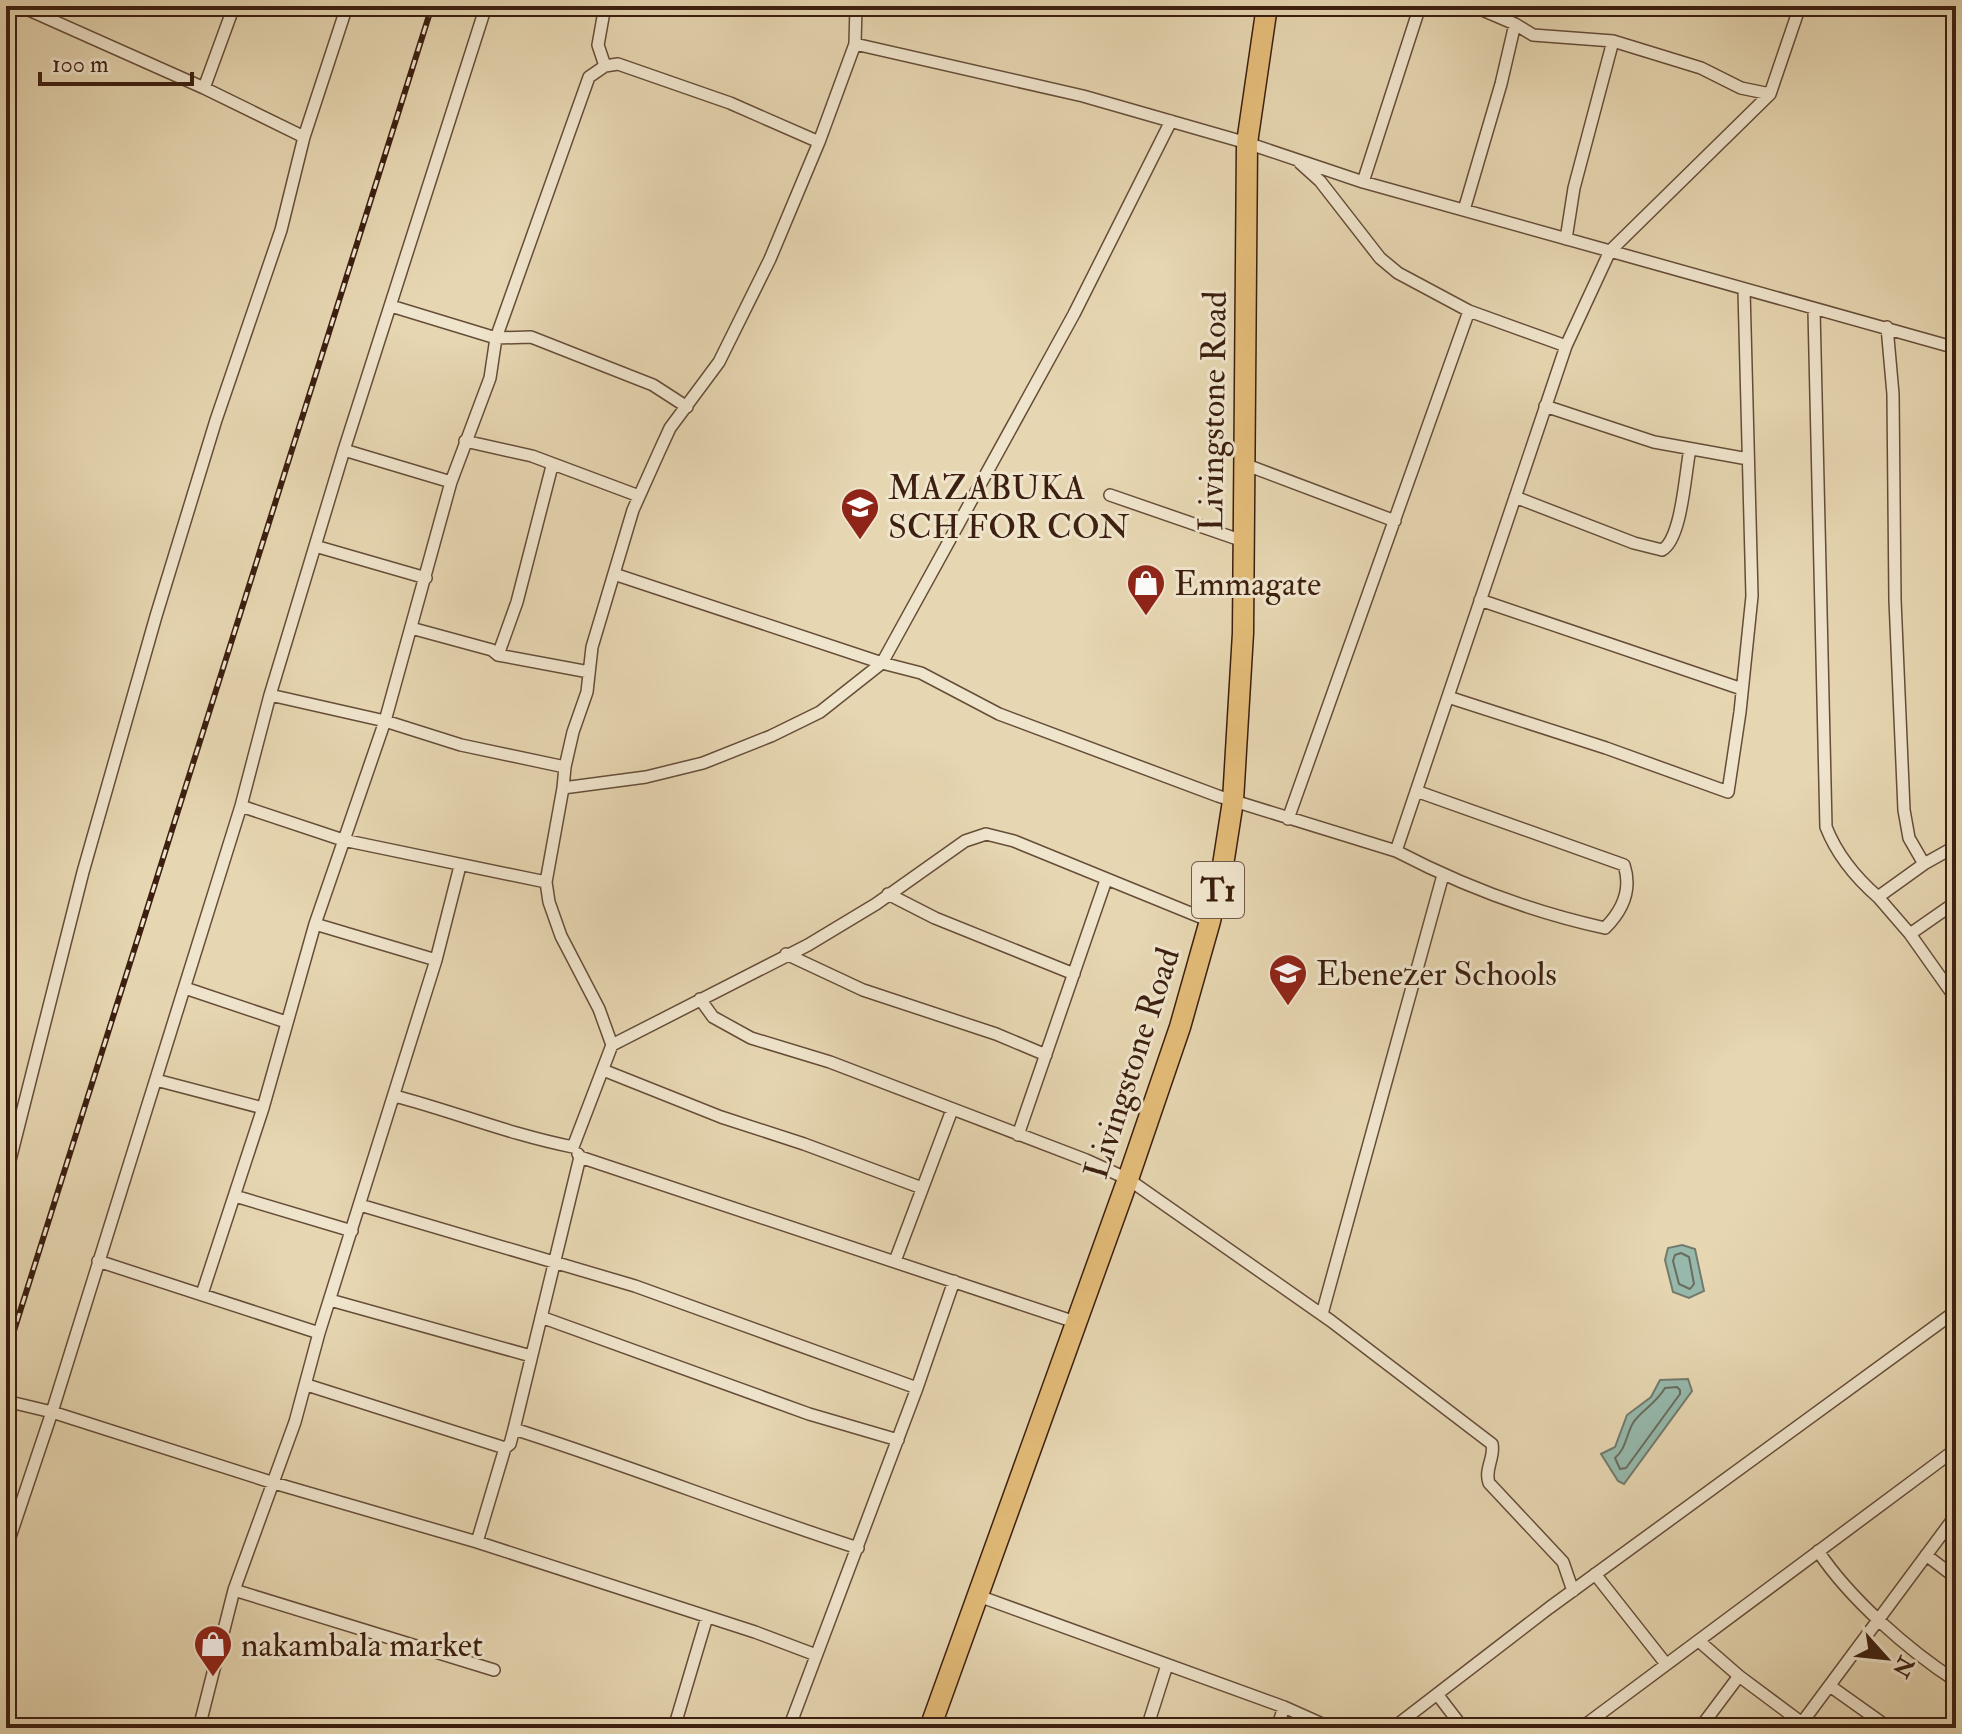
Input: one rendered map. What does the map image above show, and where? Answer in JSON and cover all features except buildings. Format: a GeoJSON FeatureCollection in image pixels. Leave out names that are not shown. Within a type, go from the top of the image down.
{"type":"FeatureCollection","features":[{"type":"Feature","properties":{"kind":"highway","name":"Livingstone Road"},"geometry":{"type":"LineString","coordinates":[[930,1728],[1180,1027],[1223,865],[1233,801],[1243,633],[1247,143],[1267,6]]}},
{"type":"Feature","properties":{"kind":"street"},"geometry":{"type":"LineString","coordinates":[[20,6],[204,88],[304,137]]}},
{"type":"Feature","properties":{"kind":"street"},"geometry":{"type":"LineString","coordinates":[[204,88],[234,6]]}},
{"type":"Feature","properties":{"kind":"street"},"geometry":{"type":"LineString","coordinates":[[6,1176],[83,872],[156,616],[216,420],[281,230],[304,137],[347,6]]}},
{"type":"Feature","properties":{"kind":"street"},"geometry":{"type":"LineString","coordinates":[[6,1549],[185,988],[344,450],[486,6]]}},
{"type":"Feature","properties":{"kind":"street"},"geometry":{"type":"LineString","coordinates":[[605,6],[598,45],[605,66]]}},
{"type":"Feature","properties":{"kind":"street"},"geometry":{"type":"LineString","coordinates":[[477,1542],[505,1448],[510,1444],[514,1429],[556,1261],[576,1152],[612,1045],[599,1009],[561,936],[549,902],[546,882],[565,767],[587,692],[592,647],[639,496],[670,428],[719,362],[770,259],[819,142],[855,44],[856,6]]}},
{"type":"Feature","properties":{"kind":"street"},"geometry":{"type":"LineString","coordinates":[[1363,182],[1420,6]]}},
{"type":"Feature","properties":{"kind":"street"},"geometry":{"type":"LineString","coordinates":[[1473,6],[1533,35],[1613,41],[1701,68],[1741,88],[1770,94]]}},
{"type":"Feature","properties":{"kind":"street"},"geometry":{"type":"LineString","coordinates":[[1396,851],[1566,346],[1610,251],[1770,94],[1800,6]]}},
{"type":"Feature","properties":{"kind":"street"},"geometry":{"type":"LineString","coordinates":[[1464,210],[1515,24]]}},
{"type":"Feature","properties":{"kind":"street"},"geometry":{"type":"LineString","coordinates":[[1566,239],[1574,188],[1613,41]]}},
{"type":"Feature","properties":{"kind":"street"},"geometry":{"type":"LineString","coordinates":[[855,44],[1083,96],[1247,143],[1363,182],[1956,348]]}},
{"type":"Feature","properties":{"kind":"street"},"geometry":{"type":"LineString","coordinates":[[202,1294],[263,1108],[315,924],[385,721],[451,482],[490,378],[496,338],[589,77],[605,66],[618,64],[730,103],[819,142]]}},
{"type":"Feature","properties":{"kind":"street"},"geometry":{"type":"LineString","coordinates":[[563,788],[646,777],[703,763],[771,736],[820,712],[882,663],[1074,314],[1171,121]]}},
{"type":"Feature","properties":{"kind":"street"},"geometry":{"type":"LineString","coordinates":[[1295,158],[1320,181],[1380,258],[1398,273],[1469,311],[1566,346]]}},
{"type":"Feature","properties":{"kind":"street"},"geometry":{"type":"LineString","coordinates":[[1448,697],[1606,748],[1728,792],[1752,596],[1744,290]]}},
{"type":"Feature","properties":{"kind":"street"},"geometry":{"type":"LineString","coordinates":[[391,306],[496,338],[531,337],[653,385],[687,407]]}},
{"type":"Feature","properties":{"kind":"street"},"geometry":{"type":"LineString","coordinates":[[1814,310],[1826,827],[1848,866],[1910,934],[1956,999]]}},
{"type":"Feature","properties":{"kind":"street"},"geometry":{"type":"LineString","coordinates":[[1288,819],[1469,311]]}},
{"type":"Feature","properties":{"kind":"street"},"geometry":{"type":"LineString","coordinates":[[1887,327],[1893,394],[1895,600],[1904,810],[1909,838],[1924,864]]}},
{"type":"Feature","properties":{"kind":"street"},"geometry":{"type":"LineString","coordinates":[[1545,406],[1612,431],[1748,459]]}},
{"type":"Feature","properties":{"kind":"street"},"geometry":{"type":"LineString","coordinates":[[465,441],[532,456],[639,496]]}},
{"type":"Feature","properties":{"kind":"street"},"geometry":{"type":"LineString","coordinates":[[1515,497],[1634,543],[1662,550],[1673,540],[1678,526],[1690,449]]}},
{"type":"Feature","properties":{"kind":"street"},"geometry":{"type":"LineString","coordinates":[[344,450],[451,482]]}},
{"type":"Feature","properties":{"kind":"street"},"geometry":{"type":"LineString","coordinates":[[1244,464],[1395,521]]}},
{"type":"Feature","properties":{"kind":"street"},"geometry":{"type":"LineString","coordinates":[[498,655],[517,602],[552,466]]}},
{"type":"Feature","properties":{"kind":"street"},"geometry":{"type":"LineString","coordinates":[[1110,495],[1243,541]]}},
{"type":"Feature","properties":{"kind":"street"},"geometry":{"type":"LineString","coordinates":[[315,546],[426,578]]}},
{"type":"Feature","properties":{"kind":"street"},"geometry":{"type":"LineString","coordinates":[[614,574],[882,663],[921,673],[999,714],[1233,801],[1396,851],[1443,875],[1542,913],[1605,928],[1616,917],[1627,893],[1629,880],[1624,865],[1416,791]]}},
{"type":"Feature","properties":{"kind":"street"},"geometry":{"type":"LineString","coordinates":[[1480,600],[1742,689]]}},
{"type":"Feature","properties":{"kind":"street"},"geometry":{"type":"LineString","coordinates":[[411,628],[492,650],[498,655],[589,672]]}},
{"type":"Feature","properties":{"kind":"street"},"geometry":{"type":"LineString","coordinates":[[270,695],[385,721],[461,745],[565,767]]}},
{"type":"Feature","properties":{"kind":"street"},"geometry":{"type":"LineString","coordinates":[[241,806],[343,840],[546,882]]}},
{"type":"Feature","properties":{"kind":"street"},"geometry":{"type":"LineString","coordinates":[[612,1045],[808,945],[965,841],[986,834],[1014,841],[1210,921]]}},
{"type":"Feature","properties":{"kind":"street"},"geometry":{"type":"LineString","coordinates":[[1878,897],[1924,864],[1956,846]]}},
{"type":"Feature","properties":{"kind":"street"},"geometry":{"type":"LineString","coordinates":[[199,1728],[234,1590],[307,1385],[319,1333],[436,960],[460,866]]}},
{"type":"Feature","properties":{"kind":"street"},"geometry":{"type":"LineString","coordinates":[[1322,1314],[1443,875]]}},
{"type":"Feature","properties":{"kind":"street"},"geometry":{"type":"LineString","coordinates":[[1018,1135],[1106,880]]}},
{"type":"Feature","properties":{"kind":"street"},"geometry":{"type":"LineString","coordinates":[[888,894],[935,918],[1074,974]]}},
{"type":"Feature","properties":{"kind":"street"},"geometry":{"type":"LineString","coordinates":[[1910,934],[1956,902]]}},
{"type":"Feature","properties":{"kind":"street"},"geometry":{"type":"LineString","coordinates":[[315,924],[436,960]]}},
{"type":"Feature","properties":{"kind":"street"},"geometry":{"type":"LineString","coordinates":[[786,954],[863,990],[996,1034],[1046,1055]]}},
{"type":"Feature","properties":{"kind":"street"},"geometry":{"type":"LineString","coordinates":[[185,988],[286,1022]]}},
{"type":"Feature","properties":{"kind":"street"},"geometry":{"type":"LineString","coordinates":[[700,999],[713,1017],[751,1038],[830,1062],[1128,1179],[1322,1314],[1492,1444],[1494,1453],[1486,1475],[1489,1483],[1563,1562],[1573,1591]]}},
{"type":"Feature","properties":{"kind":"street"},"geometry":{"type":"LineString","coordinates":[[603,1070],[721,1117],[922,1188]]}},
{"type":"Feature","properties":{"kind":"street"},"geometry":{"type":"LineString","coordinates":[[156,1080],[263,1108]]}},
{"type":"Feature","properties":{"kind":"street"},"geometry":{"type":"LineString","coordinates":[[395,1096],[437,1106],[576,1152],[1075,1322]]}},
{"type":"Feature","properties":{"kind":"street"},"geometry":{"type":"LineString","coordinates":[[895,1261],[952,1110]]}},
{"type":"Feature","properties":{"kind":"street"},"geometry":{"type":"LineString","coordinates":[[235,1196],[352,1231]]}},
{"type":"Feature","properties":{"kind":"street"},"geometry":{"type":"LineString","coordinates":[[360,1205],[556,1261],[688,1304],[917,1388]]}},
{"type":"Feature","properties":{"kind":"street"},"geometry":{"type":"LineString","coordinates":[[98,1261],[319,1333]]}},
{"type":"Feature","properties":{"kind":"street"},"geometry":{"type":"LineString","coordinates":[[789,1728],[898,1440],[954,1281]]}},
{"type":"Feature","properties":{"kind":"street"},"geometry":{"type":"LineString","coordinates":[[330,1300],[531,1356]]}},
{"type":"Feature","properties":{"kind":"street"},"geometry":{"type":"LineString","coordinates":[[1393,1728],[1595,1574],[1956,1311]]}},
{"type":"Feature","properties":{"kind":"street"},"geometry":{"type":"LineString","coordinates":[[541,1317],[809,1414],[898,1440]]}},
{"type":"Feature","properties":{"kind":"street"},"geometry":{"type":"LineString","coordinates":[[307,1385],[505,1448]]}},
{"type":"Feature","properties":{"kind":"street"},"geometry":{"type":"LineString","coordinates":[[6,1401],[52,1412],[274,1483],[477,1542],[816,1655]]}},
{"type":"Feature","properties":{"kind":"street"},"geometry":{"type":"LineString","coordinates":[[514,1429],[858,1548]]}},
{"type":"Feature","properties":{"kind":"street"},"geometry":{"type":"LineString","coordinates":[[1581,1728],[1956,1449]]}},
{"type":"Feature","properties":{"kind":"street"},"geometry":{"type":"LineString","coordinates":[[1700,1642],[1800,1726],[1956,1515]]}},
{"type":"Feature","properties":{"kind":"street"},"geometry":{"type":"LineString","coordinates":[[1818,1551],[1845,1587],[1916,1652],[1956,1681]]}},
{"type":"Feature","properties":{"kind":"street"},"geometry":{"type":"LineString","coordinates":[[1926,1555],[1956,1578]]}},
{"type":"Feature","properties":{"kind":"street"},"geometry":{"type":"LineString","coordinates":[[1595,1574],[1666,1664]]}},
{"type":"Feature","properties":{"kind":"street"},"geometry":{"type":"LineString","coordinates":[[234,1590],[494,1670]]}},
{"type":"Feature","properties":{"kind":"street"},"geometry":{"type":"LineString","coordinates":[[976,1595],[1284,1707],[1331,1728]]}},
{"type":"Feature","properties":{"kind":"street"},"geometry":{"type":"LineString","coordinates":[[674,1728],[707,1617]]}},
{"type":"Feature","properties":{"kind":"street"},"geometry":{"type":"LineString","coordinates":[[1147,1728],[1167,1665]]}},
{"type":"Feature","properties":{"kind":"street"},"geometry":{"type":"LineString","coordinates":[[1700,1728],[1739,1676]]}},
{"type":"Feature","properties":{"kind":"street"},"geometry":{"type":"LineString","coordinates":[[1830,1686],[1889,1728]]}},
{"type":"Feature","properties":{"kind":"street"},"geometry":{"type":"LineString","coordinates":[[1437,1694],[1463,1728]]}},
{"type":"Feature","properties":{"kind":"street"},"geometry":{"type":"LineString","coordinates":[[1277,1728],[1284,1707]]}},
{"type":"Feature","properties":{"kind":"water"},"geometry":{"type":"Polygon","coordinates":[[[1682,1245],[1695,1249],[1704,1291],[1689,1298],[1673,1292],[1665,1260],[1668,1248],[1682,1245]]]}},
{"type":"Feature","properties":{"kind":"water"},"geometry":{"type":"Polygon","coordinates":[[[1688,1379],[1692,1391],[1624,1484],[1618,1481],[1601,1454],[1615,1447],[1627,1415],[1651,1397],[1660,1380],[1688,1379]]]}},
{"type":"Feature","properties":{"kind":"railway"},"geometry":{"type":"LineString","coordinates":[[6,1356],[432,6]]}},
{"type":"Feature","properties":{"kind":"place","name":"MAZABUKA SCH FOR CON"},"geometry":{"type":"Point","coordinates":[860,541]}},
{"type":"Feature","properties":{"kind":"place","name":"Emmagate"},"geometry":{"type":"Point","coordinates":[1146,617]}},
{"type":"Feature","properties":{"kind":"place","name":"Ebenezer Schools"},"geometry":{"type":"Point","coordinates":[1288,1007]}},
{"type":"Feature","properties":{"kind":"place","name":"nakambala market"},"geometry":{"type":"Point","coordinates":[213,1678]}}]}
